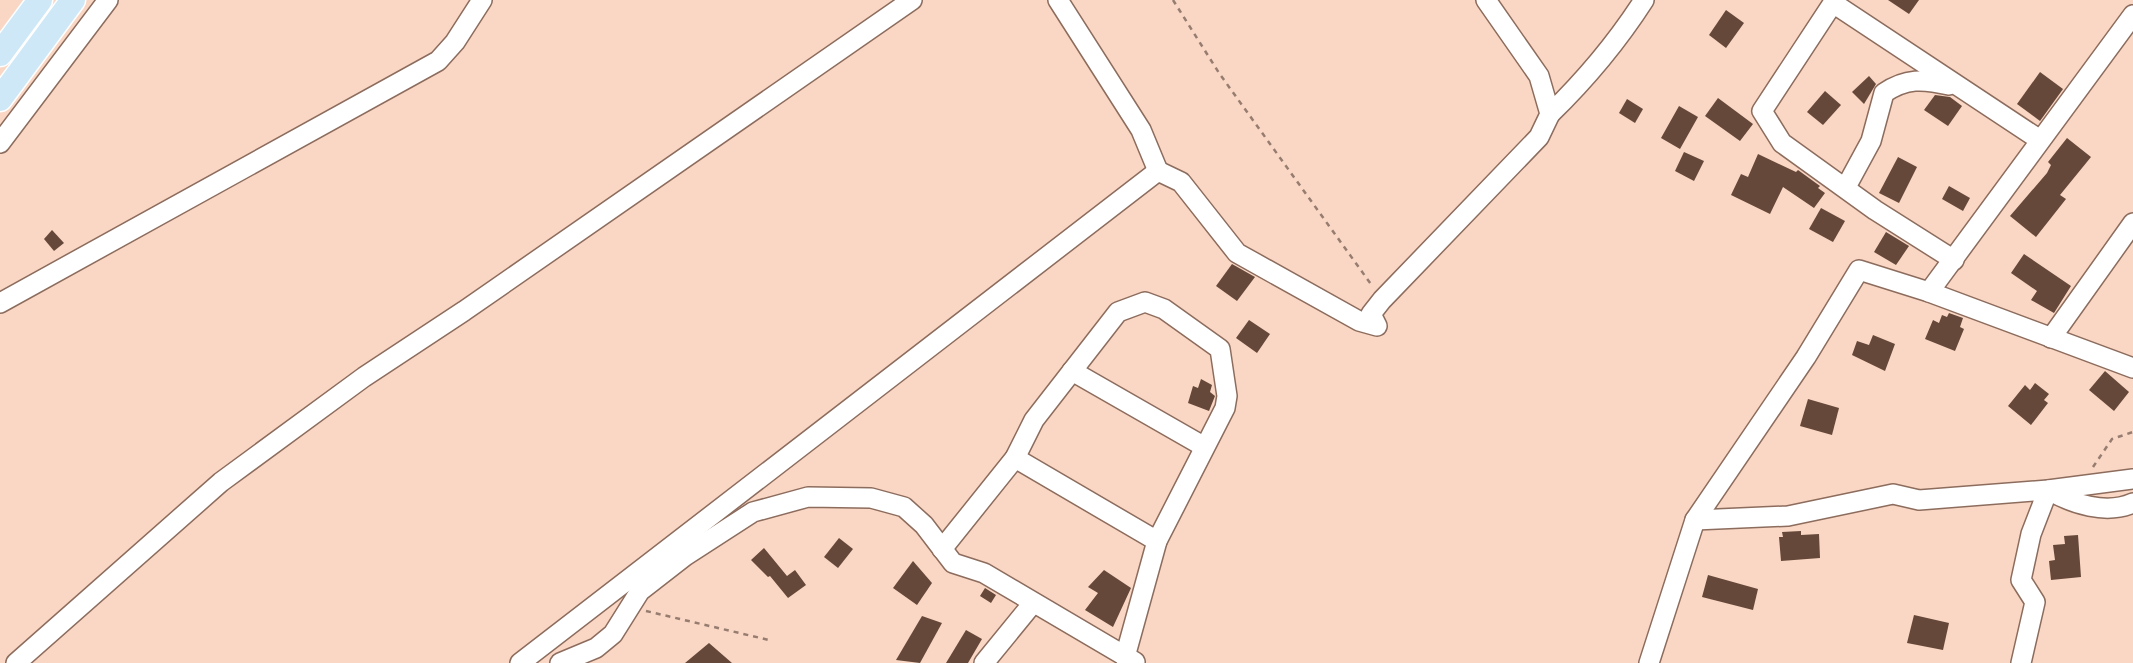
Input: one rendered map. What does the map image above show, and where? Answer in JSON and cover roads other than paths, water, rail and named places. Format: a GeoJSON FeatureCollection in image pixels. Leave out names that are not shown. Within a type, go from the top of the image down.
{"type":"FeatureCollection","features":[{"type":"Feature","properties":{"kind":"main road"},"geometry":{"type":"LineString","coordinates":[[0,54],[40,0]]}},
{"type":"Feature","properties":{"kind":"main road"},"geometry":{"type":"LineString","coordinates":[[0,99],[73,0]]}},
{"type":"Feature","properties":{"kind":"street"},"geometry":{"type":"LineString","coordinates":[[0,143],[108,0]]}},
{"type":"Feature","properties":{"kind":"street"},"geometry":{"type":"LineString","coordinates":[[0,303],[438,61],[455,42],[482,0]]}},
{"type":"Feature","properties":{"kind":"street"},"geometry":{"type":"LineString","coordinates":[[16,663],[243,466],[364,377],[464,311],[912,0]]}},
{"type":"Feature","properties":{"kind":"street"},"geometry":{"type":"LineString","coordinates":[[1058,0],[1141,130],[1158,171],[1181,182],[1237,253],[1359,321],[1377,326],[1371,314],[1382,300],[1539,137],[1550,114],[1577,88],[1622,35],[1644,0]]}},
{"type":"Feature","properties":{"kind":"street"},"geometry":{"type":"LineString","coordinates":[[1486,0],[1539,76],[1550,114]]}},
{"type":"Feature","properties":{"kind":"street"},"geometry":{"type":"LineString","coordinates":[[1954,260],[1875,210],[1782,143],[1762,111],[1833,3],[2040,141]]}},
{"type":"Feature","properties":{"kind":"street"},"geometry":{"type":"LineString","coordinates":[[1928,292],[2133,15]]}},
{"type":"Feature","properties":{"kind":"street"},"geometry":{"type":"LineString","coordinates":[[1846,187],[1871,141],[1884,93],[1900,83],[1923,79],[1959,87]]}},
{"type":"Feature","properties":{"kind":"street"},"geometry":{"type":"LineString","coordinates":[[520,663],[1158,171]]}},
{"type":"Feature","properties":{"kind":"street"},"geometry":{"type":"LineString","coordinates":[[2051,338],[2130,234]]}},
{"type":"Feature","properties":{"kind":"street"},"geometry":{"type":"LineString","coordinates":[[1649,663],[1695,520],[1806,357],[1859,270],[1928,292],[2133,368]]}},
{"type":"Feature","properties":{"kind":"street"},"geometry":{"type":"LineString","coordinates":[[560,663],[596,648],[612,634],[640,591],[685,556],[752,512],[808,498],[872,498],[904,507],[953,563],[984,573],[1130,660],[1157,541],[1203,446],[1225,408],[1227,396],[1220,348],[1164,309],[1145,302],[1118,312],[1034,420],[1015,458],[942,548]]}},
{"type":"Feature","properties":{"kind":"street"},"geometry":{"type":"LineString","coordinates":[[1072,371],[1203,446]]}},
{"type":"Feature","properties":{"kind":"street"},"geometry":{"type":"LineString","coordinates":[[1015,458],[1157,541]]}},
{"type":"Feature","properties":{"kind":"street"},"geometry":{"type":"LineString","coordinates":[[1695,520],[1787,516],[1893,494],[1919,500],[2133,479]]}},
{"type":"Feature","properties":{"kind":"street"},"geometry":{"type":"LineString","coordinates":[[2058,488],[2068,501],[2094,507],[2125,506],[2133,503]]}},
{"type":"Feature","properties":{"kind":"street"},"geometry":{"type":"LineString","coordinates":[[2021,663],[2035,602],[2021,580],[2031,534],[2058,488]]}},
{"type":"Feature","properties":{"kind":"street"},"geometry":{"type":"LineString","coordinates":[[984,663],[1033,603]]}}]}
